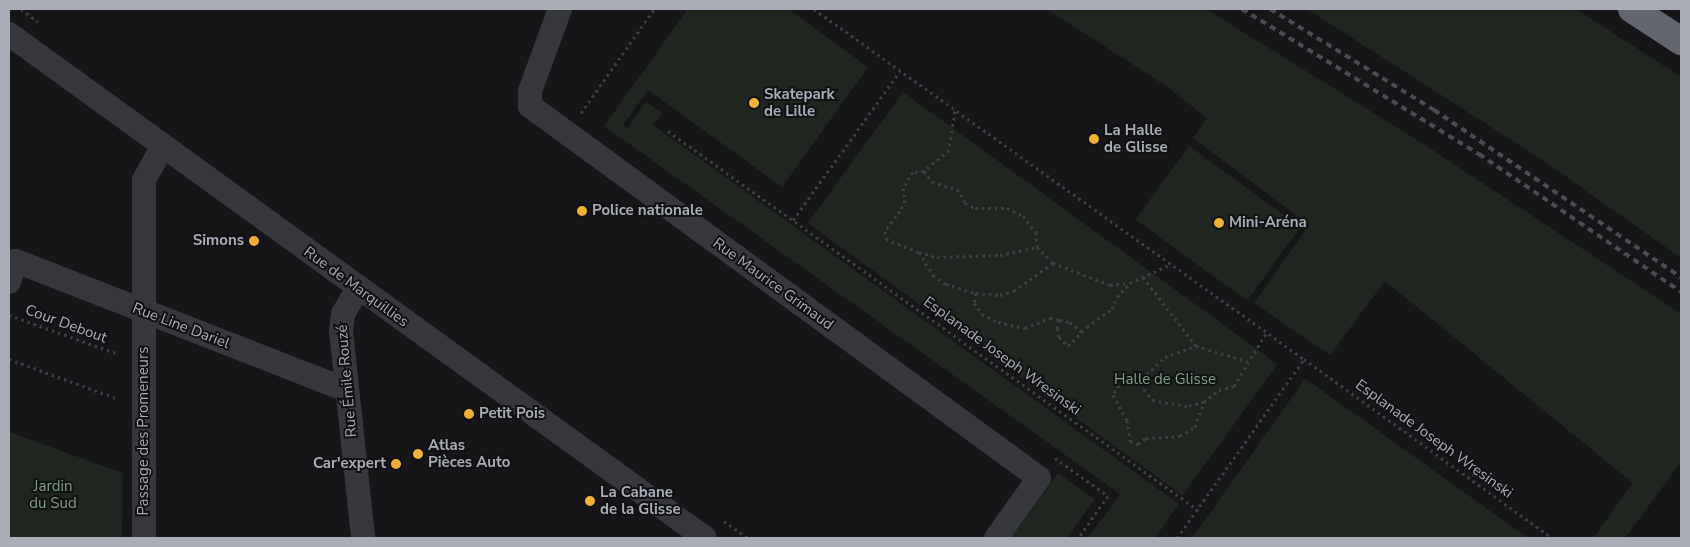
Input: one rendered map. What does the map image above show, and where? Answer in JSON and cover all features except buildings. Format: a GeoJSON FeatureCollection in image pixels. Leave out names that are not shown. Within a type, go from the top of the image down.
{"type":"FeatureCollection","features":[{"type":"Feature","properties":{"kind":"highway"},"geometry":{"type":"LineString","coordinates":[[1632,9],[1681,41]]}},
{"type":"Feature","properties":{"kind":"street","name":"Rue Maurice Grimaud"},"geometry":{"type":"LineString","coordinates":[[560,9],[530,91],[530,106],[1040,478],[996,538]]}},
{"type":"Feature","properties":{"kind":"street","name":"Rue de Marquillies"},"geometry":{"type":"LineString","coordinates":[[9,34],[162,148],[705,538]]}},
{"type":"Feature","properties":{"kind":"street","name":"Passage des Promeneurs"},"geometry":{"type":"LineString","coordinates":[[144,538],[144,180],[162,148]]}},
{"type":"Feature","properties":{"kind":"street","name":"Rue Line Dariel"},"geometry":{"type":"LineString","coordinates":[[11,264],[144,312],[347,390]]}},
{"type":"Feature","properties":{"kind":"street","name":"Rue Émile Rouzé"},"geometry":{"type":"LineString","coordinates":[[358,288],[342,319],[347,390],[363,538]]}},
{"type":"Feature","properties":{"kind":"path"},"geometry":{"type":"LineString","coordinates":[[579,114],[654,9]]}},
{"type":"Feature","properties":{"kind":"path","name":"Esplanade Joseph Wresinski"},"geometry":{"type":"LineString","coordinates":[[814,9],[1552,538]]}},
{"type":"Feature","properties":{"kind":"path"},"geometry":{"type":"LineString","coordinates":[[793,220],[900,71]]}},
{"type":"Feature","properties":{"kind":"path"},"geometry":{"type":"LineString","coordinates":[[955,110],[950,150],[924,171],[913,172],[903,188],[905,200],[885,232],[886,239],[937,257],[1000,255],[1037,247]]}},
{"type":"Feature","properties":{"kind":"path","name":"Esplanade Joseph Wresinski"},"geometry":{"type":"LineString","coordinates":[[668,131],[1198,510]]}},
{"type":"Feature","properties":{"kind":"path"},"geometry":{"type":"LineString","coordinates":[[924,171],[932,182],[957,189],[965,203],[974,208],[1007,208],[1023,216],[1036,232],[1037,247],[1053,263],[1110,285],[1130,283],[1171,264]]}},
{"type":"Feature","properties":{"kind":"path"},"geometry":{"type":"LineString","coordinates":[[919,252],[933,275],[946,284],[976,293],[1000,295],[1014,290],[1053,263]]}},
{"type":"Feature","properties":{"kind":"path"},"geometry":{"type":"LineString","coordinates":[[1143,277],[1196,346]]}},
{"type":"Feature","properties":{"kind":"path"},"geometry":{"type":"LineString","coordinates":[[1060,320],[1057,328],[1059,337],[1068,346],[1082,332],[1112,309],[1117,297],[1130,283]]}},
{"type":"Feature","properties":{"kind":"path"},"geometry":{"type":"LineString","coordinates":[[976,293],[974,303],[982,314],[998,322],[1025,328],[1050,318],[1070,322],[1082,332]]}},
{"type":"Feature","properties":{"kind":"path","name":"Cour Debout"},"geometry":{"type":"LineString","coordinates":[[9,315],[116,353]]}},
{"type":"Feature","properties":{"kind":"path"},"geometry":{"type":"LineString","coordinates":[[1142,379],[1145,391],[1154,401],[1186,406],[1204,402],[1219,390],[1234,386],[1247,361],[1253,357],[1267,332]]}},
{"type":"Feature","properties":{"kind":"path"},"geometry":{"type":"LineString","coordinates":[[1204,402],[1195,427],[1180,436],[1146,438],[1138,444],[1130,441],[1127,420],[1113,395],[1118,385],[1131,379],[1142,379],[1165,357],[1196,346],[1247,361]]}},
{"type":"Feature","properties":{"kind":"path"},"geometry":{"type":"LineString","coordinates":[[9,359],[116,398]]}},
{"type":"Feature","properties":{"kind":"path"},"geometry":{"type":"LineString","coordinates":[[1178,538],[1304,359]]}},
{"type":"Feature","properties":{"kind":"green space"},"geometry":{"type":"Polygon","coordinates":[[[688,9],[788,9],[868,67],[782,187],[648,90],[623,125],[627,128],[646,102],[662,113],[653,125],[1179,504],[1155,538],[1088,538],[1120,494],[604,126],[688,9]]]}},
{"type":"Feature","properties":{"kind":"green space"},"geometry":{"type":"Polygon","coordinates":[[[1047,9],[1206,9],[1422,143],[1681,314],[1681,462],[1625,538],[1593,538],[1633,483],[1385,281],[1330,355],[1254,303],[1309,225],[1193,138],[1207,118],[1166,86],[1047,9]]]}},
{"type":"Feature","properties":{"kind":"green space"},"geometry":{"type":"Polygon","coordinates":[[[1307,9],[1576,9],[1681,77],[1681,258],[1544,161],[1307,9]]]}},
{"type":"Feature","properties":{"kind":"green space","name":"Halle de Glisse"},"geometry":{"type":"Polygon","coordinates":[[[903,92],[1278,364],[1182,495],[808,223],[903,92]]]}},
{"type":"Feature","properties":{"kind":"green space","name":"Mini-Aréna"},"geometry":{"type":"Polygon","coordinates":[[[1189,146],[1301,227],[1247,301],[1136,220],[1189,146]]]}},
{"type":"Feature","properties":{"kind":"green space"},"geometry":{"type":"Polygon","coordinates":[[[1306,379],[1528,538],[1192,538],[1306,379]]]}},
{"type":"Feature","properties":{"kind":"green space","name":"Jardin du Sud"},"geometry":{"type":"Polygon","coordinates":[[[9,432],[123,473],[122,538],[9,538],[9,432]]]}},
{"type":"Feature","properties":{"kind":"green space"},"geometry":{"type":"Polygon","coordinates":[[[1058,473],[1095,499],[1067,538],[1011,538],[1058,473]]]}},
{"type":"Feature","properties":{"kind":"railway"},"geometry":{"type":"LineString","coordinates":[[1242,9],[1479,154],[1681,292]]}},
{"type":"Feature","properties":{"kind":"railway"},"geometry":{"type":"LineString","coordinates":[[1270,9],[1434,110],[1681,277]]}},
{"type":"Feature","properties":{"kind":"place","name":"Skatepark de Lille"},"geometry":{"type":"Point","coordinates":[754,103]}},
{"type":"Feature","properties":{"kind":"place","name":"La Halle de Glisse"},"geometry":{"type":"Point","coordinates":[1094,139]}},
{"type":"Feature","properties":{"kind":"place","name":"Police nationale"},"geometry":{"type":"Point","coordinates":[582,211]}},
{"type":"Feature","properties":{"kind":"place","name":"Mini-Aréna"},"geometry":{"type":"Point","coordinates":[1219,223]}},
{"type":"Feature","properties":{"kind":"place","name":"Simons"},"geometry":{"type":"Point","coordinates":[254,241]}},
{"type":"Feature","properties":{"kind":"place","name":"Petit Pois"},"geometry":{"type":"Point","coordinates":[469,414]}},
{"type":"Feature","properties":{"kind":"place","name":"Atlas Pièces Auto"},"geometry":{"type":"Point","coordinates":[418,454]}},
{"type":"Feature","properties":{"kind":"place","name":"Car'expert"},"geometry":{"type":"Point","coordinates":[396,464]}},
{"type":"Feature","properties":{"kind":"place","name":"La Cabane de la Glisse"},"geometry":{"type":"Point","coordinates":[590,501]}}]}
